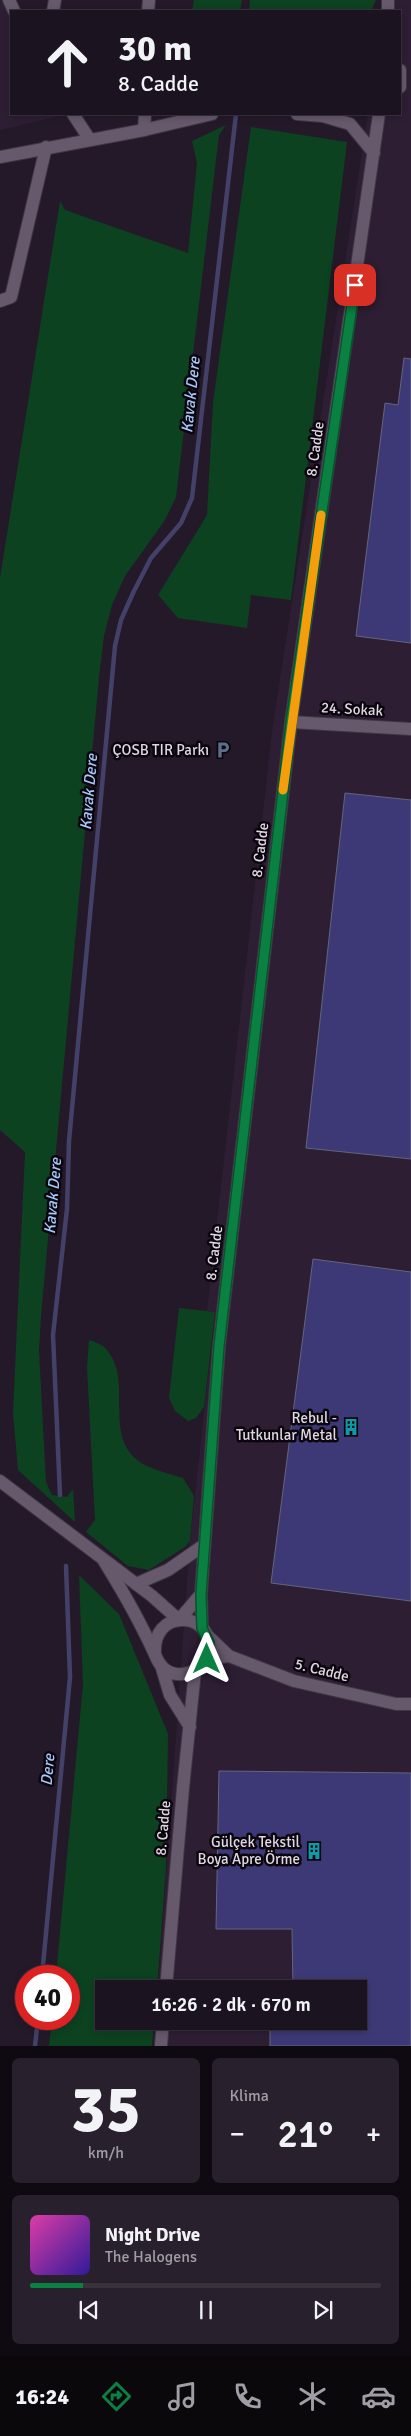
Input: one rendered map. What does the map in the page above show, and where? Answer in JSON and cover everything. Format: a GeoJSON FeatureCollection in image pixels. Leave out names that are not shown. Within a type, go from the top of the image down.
{"type":"FeatureCollection","features":[{"type":"Feature","properties":{"kind":"street"},"geometry":{"type":"LineString","coordinates":[[74,115],[90,140]]}},
{"type":"Feature","properties":{"kind":"street"},"geometry":{"type":"LineString","coordinates":[[144,130],[145,115]]}},
{"type":"Feature","properties":{"kind":"street"},"geometry":{"type":"LineString","coordinates":[[0,157],[144,130],[208,115]]}},
{"type":"Feature","properties":{"kind":"street"},"geometry":{"type":"LineString","coordinates":[[310,115],[323,116],[350,124],[374,153]]}},
{"type":"Feature","properties":{"kind":"street","name":"8. Cadde"},"geometry":{"type":"LineString","coordinates":[[204,1631],[201,1594],[219,1346],[291,722],[380,115]]}},
{"type":"Feature","properties":{"kind":"street"},"geometry":{"type":"LineString","coordinates":[[0,301],[11,297],[46,147]]}},
{"type":"Feature","properties":{"kind":"street","name":"24. Sokak"},"geometry":{"type":"LineString","coordinates":[[291,722],[411,728]]}},
{"type":"Feature","properties":{"kind":"street"},"geometry":{"type":"LineString","coordinates":[[0,1481],[136,1584],[179,1620]]}},
{"type":"Feature","properties":{"kind":"street"},"geometry":{"type":"LineString","coordinates":[[136,1584],[168,1570],[204,1545]]}},
{"type":"Feature","properties":{"kind":"street"},"geometry":{"type":"LineString","coordinates":[[104,1561],[133,1608],[161,1665],[170,1695],[190,1727]]}},
{"type":"Feature","properties":{"kind":"street"},"geometry":{"type":"LineString","coordinates":[[179,1620],[201,1594]]}},
{"type":"Feature","properties":{"kind":"street"},"geometry":{"type":"LineString","coordinates":[[155,1652],[156,1638],[160,1632],[171,1622],[187,1620],[204,1631],[229,1656]]}},
{"type":"Feature","properties":{"kind":"street"},"geometry":{"type":"LineString","coordinates":[[161,1665],[174,1674],[189,1674],[196,1671],[207,1659],[210,1651],[204,1631]]}},
{"type":"Feature","properties":{"kind":"street"},"geometry":{"type":"LineString","coordinates":[[207,1659],[229,1656]]}},
{"type":"Feature","properties":{"kind":"street","name":"5. Cadde"},"geometry":{"type":"LineString","coordinates":[[229,1656],[294,1681],[396,1704],[411,1704]]}},
{"type":"Feature","properties":{"kind":"street","name":"8. Cadde"},"geometry":{"type":"LineString","coordinates":[[167,1980],[196,1671]]}},
{"type":"Feature","properties":{"kind":"street"},"geometry":{"type":"LineString","coordinates":[[161,2046],[162,2030]]}},
{"type":"Feature","properties":{"kind":"shaded area"},"geometry":{"type":"Polygon","coordinates":[[[0,0],[3,0],[10,13],[10,115],[65,115],[0,130],[0,0]]]}},
{"type":"Feature","properties":{"kind":"shaded area"},"geometry":{"type":"Polygon","coordinates":[[[385,0],[411,0],[411,2046],[154,2046],[155,2030],[367,2030],[367,1980],[159,1980],[190,1541],[215,1312],[207,1311],[273,724],[368,115],[401,115],[401,10],[383,10],[385,0]]]}},
{"type":"Feature","properties":{"kind":"green space"},"geometry":{"type":"Polygon","coordinates":[[[194,0],[242,0],[240,10],[192,10],[194,0]]]}},
{"type":"Feature","properties":{"kind":"green space"},"geometry":{"type":"Polygon","coordinates":[[[250,0],[376,0],[371,10],[249,10],[250,0]]]}},
{"type":"Feature","properties":{"kind":"green space"},"geometry":{"type":"Polygon","coordinates":[[[226,125],[219,135],[176,497],[165,520],[125,576],[112,605],[104,636],[99,677],[39,1351],[46,1482],[52,1495],[67,1497],[73,1489],[75,1522],[18,1470],[13,1413],[25,1152],[0,1130],[0,578],[60,201],[65,210],[188,253],[197,163],[192,141],[226,125]]]}},
{"type":"Feature","properties":{"kind":"green space"},"geometry":{"type":"Polygon","coordinates":[[[251,127],[347,142],[291,600],[251,595],[247,628],[178,618],[158,595],[207,515],[213,403],[251,127]]]}},
{"type":"Feature","properties":{"kind":"green space"},"geometry":{"type":"Polygon","coordinates":[[[179,1308],[215,1312],[204,1407],[196,1418],[188,1421],[175,1411],[169,1398],[179,1308]]]}},
{"type":"Feature","properties":{"kind":"green space"},"geometry":{"type":"Polygon","coordinates":[[[89,1340],[104,1347],[114,1363],[118,1378],[120,1427],[124,1442],[132,1455],[147,1466],[183,1478],[194,1496],[190,1541],[185,1547],[149,1570],[128,1566],[86,1532],[95,1520],[87,1367],[89,1340]]]}},
{"type":"Feature","properties":{"kind":"green space"},"geometry":{"type":"Polygon","coordinates":[[[79,1575],[119,1614],[168,1734],[166,1868],[158,1980],[95,1980],[95,2030],[153,2030],[152,2046],[49,2046],[51,2030],[80,2030],[80,1965],[57,1965],[83,1684],[79,1575]]]}},
{"type":"Feature","properties":{"kind":"building"},"geometry":{"type":"Polygon","coordinates":[[[404,358],[411,359],[411,643],[356,636],[385,403],[398,405],[404,358]]]}},
{"type":"Feature","properties":{"kind":"building"},"geometry":{"type":"Polygon","coordinates":[[[345,793],[411,800],[411,1159],[306,1148],[345,793]]]}},
{"type":"Feature","properties":{"kind":"building","name":"Rebul - Tutkunlar Metal"},"geometry":{"type":"Polygon","coordinates":[[[313,1259],[411,1272],[411,1601],[271,1583],[313,1259]]]}},
{"type":"Feature","properties":{"kind":"building","name":"Gülçek Tekstil Boya Apre Örme"},"geometry":{"type":"Polygon","coordinates":[[[219,1771],[411,1773],[411,2046],[270,2046],[270,2030],[367,2030],[367,1980],[293,1980],[292,1929],[216,1929],[219,1771]]]}},
{"type":"Feature","properties":{"kind":"waterway","name":"Kavak Dere"},"geometry":{"type":"LineString","coordinates":[[60,1495],[53,1335],[67,1209],[69,1141],[115,646],[121,620],[151,558],[181,523],[192,498],[236,115]]}},
{"type":"Feature","properties":{"kind":"waterway","name":"Dere"},"geometry":{"type":"LineString","coordinates":[[43,1965],[70,1677],[66,1566]]}},
{"type":"Feature","properties":{"kind":"waterway","name":"Dere"},"geometry":{"type":"LineString","coordinates":[[35,2046],[37,2030]]}},
{"type":"Feature","properties":{"kind":"slow traffic"},"geometry":{"type":"LineString","coordinates":[[283,790],[321,515]]}},
{"type":"Feature","properties":{"kind":"place","name":"ÇOSB TIR Parkı"},"geometry":{"type":"Point","coordinates":[223,750]}},
{"type":"Feature","properties":{"kind":"place","name":"Rebul - Tutkunlar Metal"},"geometry":{"type":"Point","coordinates":[351,1427]}},
{"type":"Feature","properties":{"kind":"place","name":"Gülçek Tekstil Boya Apre Örme"},"geometry":{"type":"Point","coordinates":[314,1851]}},
{"type":"Feature","properties":{"kind":"route"},"geometry":{"type":"LineString","coordinates":[[207,1659],[210,1651],[207,1635],[202,1628],[201,1594],[219,1346],[291,722],[355,285]]}}]}
